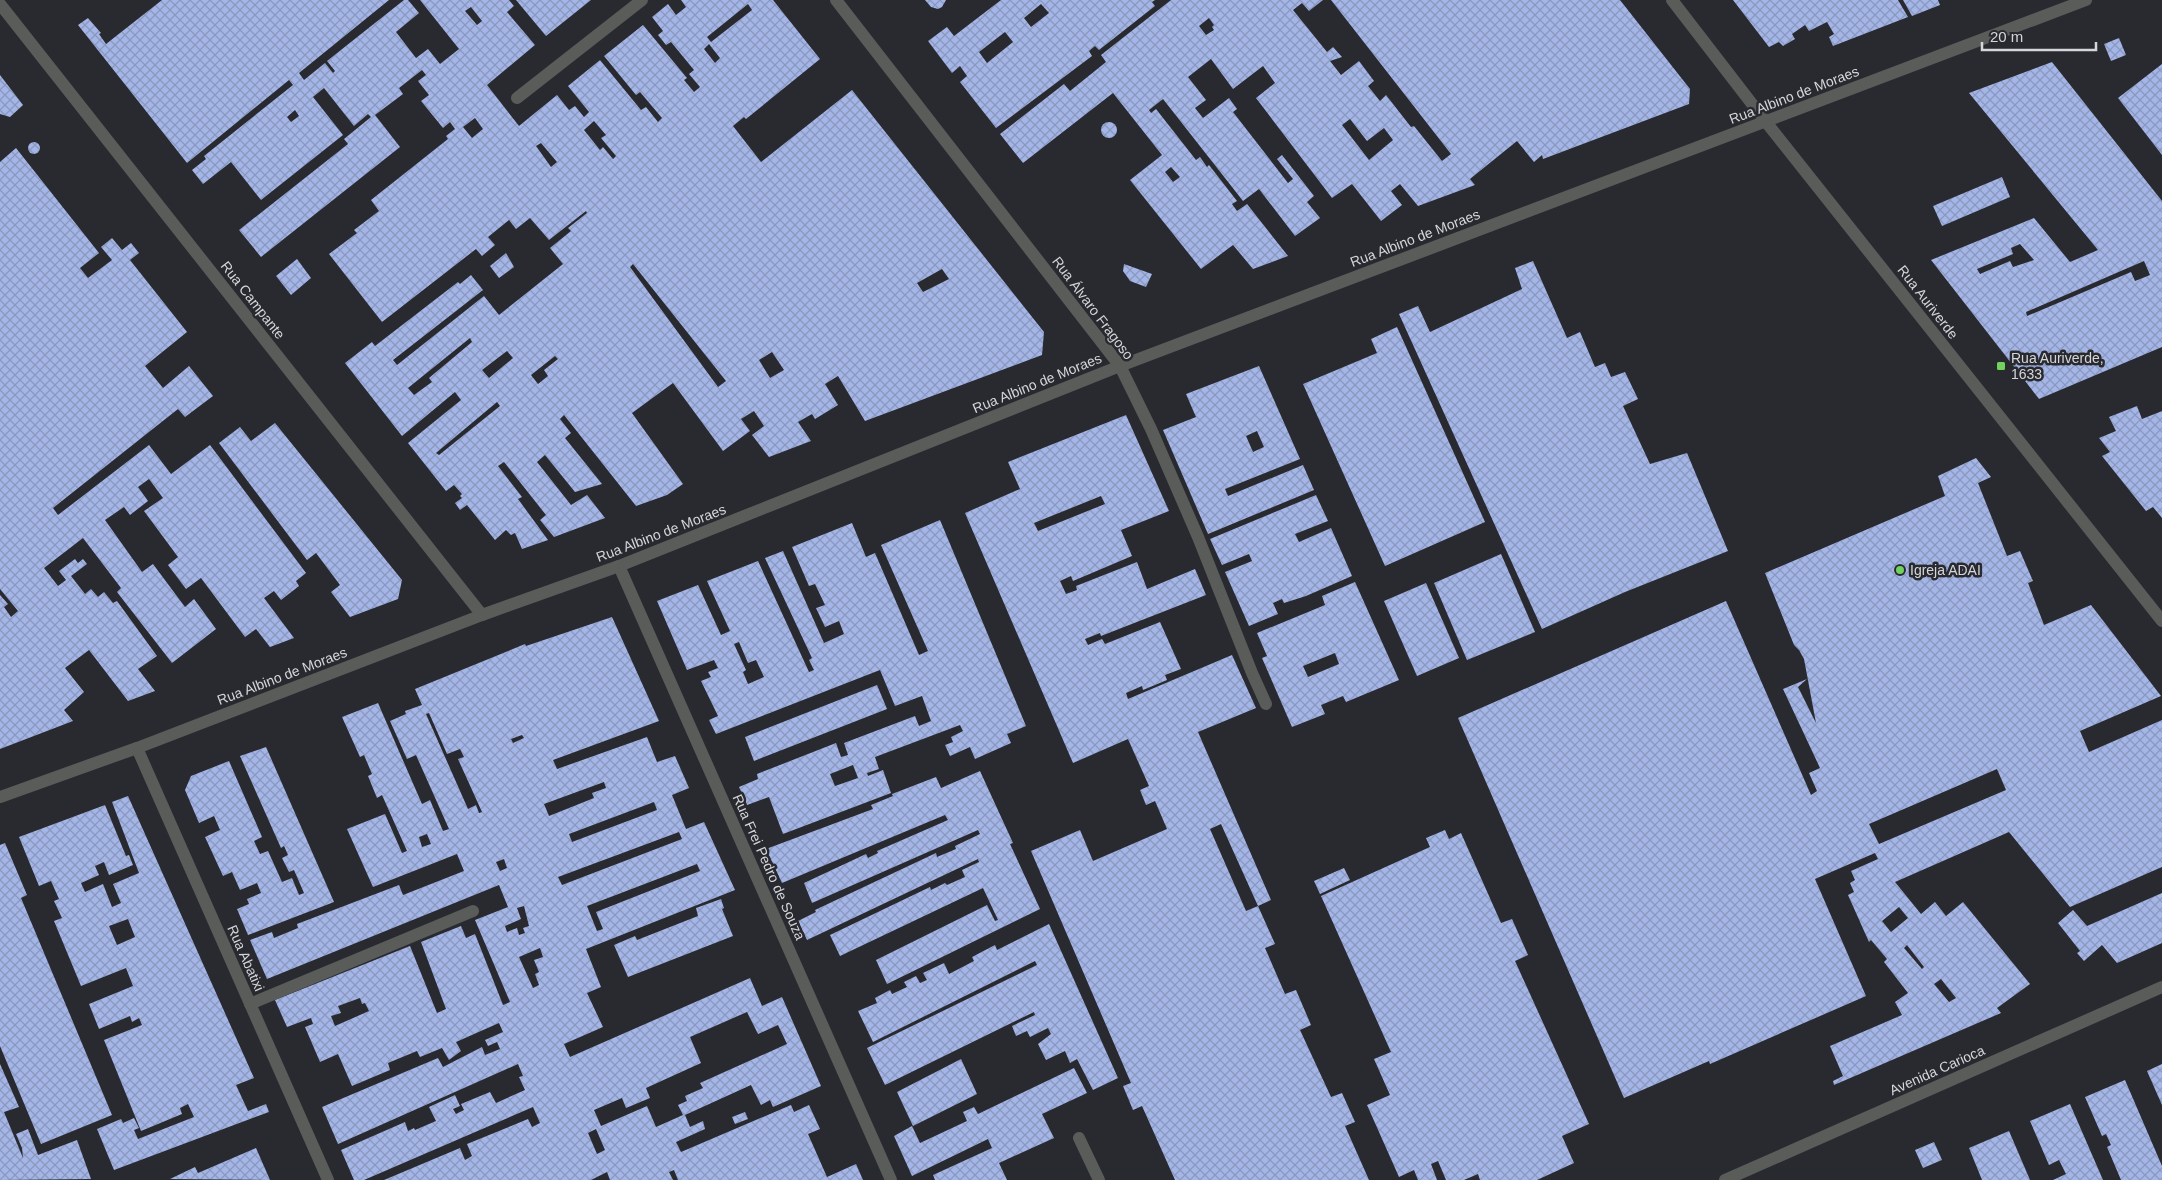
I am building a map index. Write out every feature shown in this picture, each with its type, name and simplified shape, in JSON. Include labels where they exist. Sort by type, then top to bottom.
[{"type":"street","points":[[517,98],[642,0]]},
{"type":"street","name":"Rua Álvaro Fragoso","points":[[836,0],[1120,366],[1151,429],[1198,537],[1248,665],[1266,704]]},
{"type":"street","name":"Rua Auriverde","points":[[1672,0],[1766,122],[2162,621]]},
{"type":"street","name":"Rua Albino de Moraes","points":[[0,797],[137,748],[482,615],[619,566],[1120,366],[2086,0]]},
{"type":"street","name":"Rua Campante","points":[[0,4],[482,615]]},
{"type":"street","name":"Rua Frei Pedro de Souza","points":[[619,566],[892,1180]]},
{"type":"street","name":"Rua Abatixi","points":[[137,748],[328,1180]]},
{"type":"street","points":[[250,1004],[473,910]]},
{"type":"street","name":"Avenida Carioca","points":[[1725,1180],[2162,987]]},
{"type":"street","points":[[1079,1138],[1099,1180]]},
{"type":"building","points":[[162,0],[389,0],[299,73],[304,80],[325,63],[333,73],[335,71],[327,61],[404,0],[408,0],[419,13],[396,32],[416,58],[428,49],[440,64],[459,49],[420,0],[509,0],[514,6],[507,12],[535,45],[487,85],[519,126],[557,95],[569,110],[575,106],[584,117],[589,112],[568,86],[600,60],[641,110],[646,107],[658,122],[662,118],[640,92],[636,95],[604,56],[643,25],[687,78],[684,80],[694,92],[700,87],[689,74],[694,70],[671,42],[666,45],[658,35],[663,31],[652,17],[668,4],[676,15],[686,7],[681,0],[773,0],[820,59],[746,119],[744,117],[733,126],[761,162],[852,90],[1044,332],[1042,355],[865,421],[838,376],[825,384],[838,405],[815,419],[812,414],[798,422],[811,441],[769,457],[752,435],[764,426],[754,411],[741,419],[750,431],[723,451],[673,383],[632,413],[683,484],[667,495],[636,506],[564,415],[560,419],[571,433],[565,438],[602,484],[575,492],[545,455],[537,462],[571,505],[587,495],[605,518],[554,537],[540,520],[546,515],[504,462],[498,466],[522,497],[518,499],[548,540],[522,549],[515,533],[511,535],[506,530],[495,540],[467,505],[460,510],[455,503],[462,498],[460,496],[462,494],[454,485],[446,491],[408,443],[461,400],[455,392],[402,436],[345,363],[372,342],[375,346],[458,282],[460,284],[471,275],[483,290],[393,360],[397,365],[484,296],[499,315],[563,264],[550,248],[571,231],[568,228],[587,213],[586,211],[549,240],[530,218],[516,229],[509,220],[488,237],[495,245],[482,256],[476,249],[382,322],[329,254],[357,233],[354,230],[379,211],[371,200],[448,139],[446,136],[455,129],[450,122],[443,128],[421,101],[429,95],[418,81],[426,75],[422,70],[399,88],[403,94],[375,115],[400,147],[261,257],[239,230],[348,144],[344,139],[371,117],[368,114],[354,126],[324,88],[313,97],[343,135],[261,200],[231,162],[203,184],[192,170],[206,159],[204,156],[293,85],[289,80],[187,163],[78,25],[88,18],[101,33],[99,34],[106,44]],"holes":[[[748,4],[752,10],[711,42],[707,37]],[[471,7],[482,21],[477,25],[465,11]],[[709,44],[720,58],[715,63],[704,49]],[[295,110],[299,116],[291,122],[287,117]],[[475,118],[483,129],[472,138],[463,127]],[[594,121],[606,135],[601,138],[616,156],[613,159],[603,147],[600,150],[584,130]],[[541,143],[557,162],[551,167],[536,146]],[[633,264],[726,381],[718,387],[630,267]],[[942,269],[949,279],[923,292],[917,283]],[[470,338],[472,342],[429,378],[432,382],[414,395],[408,388]],[[507,351],[513,358],[489,378],[482,370]],[[772,352],[784,370],[770,378],[759,360]],[[555,356],[558,359],[544,370],[548,376],[538,384],[531,375]],[[497,402],[500,406],[439,455],[436,453]]]},
{"type":"building","points":[[516,0],[591,0],[546,36]]},
{"type":"building","points":[[925,0],[946,0],[942,7],[938,9],[931,7]]},
{"type":"building","points":[[1001,0],[1155,0],[1152,2],[1155,6],[1099,50],[1095,46],[1089,51],[1092,56],[996,128],[960,82],[967,76],[960,66],[952,73],[928,41],[947,27],[954,36]],"holes":[[[1041,4],[1049,13],[1031,27],[1024,18]],[[1005,32],[1013,42],[987,63],[979,52]]]},
{"type":"building","points":[[1171,0],[1323,0],[1309,11],[1302,3],[1293,10],[1327,52],[1333,47],[1342,57],[1330,61],[1341,75],[1359,61],[1374,81],[1368,86],[1380,101],[1386,95],[1411,127],[1414,126],[1442,161],[1451,154],[1331,0],[1620,0],[1690,89],[1689,104],[1543,159],[1542,155],[1534,162],[1517,141],[1470,179],[1475,185],[1418,206],[1400,184],[1391,191],[1402,205],[1381,221],[1352,184],[1332,198],[1256,98],[1275,83],[1263,66],[1233,89],[1211,59],[1188,77],[1206,100],[1195,108],[1203,118],[1229,98],[1237,109],[1233,112],[1288,183],[1293,179],[1277,159],[1282,155],[1314,196],[1307,202],[1320,218],[1295,236],[1259,189],[1243,201],[1163,99],[1149,110],[1151,113],[1156,109],[1196,160],[1200,157],[1207,167],[1209,165],[1237,201],[1232,204],[1237,211],[1247,204],[1288,256],[1253,269],[1233,245],[1201,269],[1130,180],[1162,155],[1113,93],[1023,163],[1000,134],[1064,84],[1070,91],[1106,62],[1101,55]],"holes":[[[1209,18],[1214,25],[1212,27],[1214,30],[1206,35],[1199,26]],[[1350,119],[1367,141],[1384,128],[1393,140],[1369,160],[1342,125]],[[1171,167],[1180,177],[1173,182],[1165,172]]]},
{"type":"building","points":[[1733,0],[1898,0],[1908,17],[1833,46],[1829,37],[1834,34],[1827,22],[1809,31],[1805,25],[1792,34],[1795,39],[1783,46],[1779,42],[1769,47]]},
{"type":"building","points":[[1903,0],[1938,0],[1940,5],[1912,16]]},
{"type":"building","points":[[2119,38],[2126,55],[2111,61],[2104,44]]},
{"type":"building","points":[[2052,62],[2162,201],[2162,347],[2039,399],[1931,260],[2034,218],[2070,262],[2098,250],[1969,93]],"holes":[[[2020,244],[2034,260],[2013,267],[2010,261],[1980,274],[1977,269],[2013,254],[2011,248]],[[2144,261],[2150,275],[2135,281],[2131,272],[2027,316],[2026,312]]]},
{"type":"building","points":[[2162,64],[2162,155],[2118,98]]},
{"type":"building","points":[[0,75],[23,105],[10,117],[0,114]]},
{"type":"building","points":[[1109,122],[1115,124],[1117,130],[1115,136],[1109,138],[1103,136],[1101,130],[1103,124]]},
{"type":"building","points":[[34,142],[40,148],[34,154],[28,148]]},
{"type":"building","points":[[16,148],[99,253],[80,268],[88,278],[112,260],[101,247],[112,238],[122,250],[131,243],[139,253],[130,260],[187,332],[145,366],[163,388],[189,366],[213,396],[185,417],[178,409],[53,508],[58,515],[149,445],[171,474],[210,445],[306,573],[296,581],[299,586],[281,600],[274,591],[264,598],[294,638],[270,647],[256,629],[245,637],[201,578],[186,589],[168,565],[178,557],[144,511],[163,498],[149,479],[138,487],[148,501],[130,515],[124,507],[105,520],[142,572],[153,564],[185,607],[194,599],[216,629],[172,663],[117,592],[121,588],[83,538],[44,568],[58,586],[66,580],[59,571],[75,559],[78,563],[83,559],[87,564],[71,576],[85,594],[91,589],[98,597],[104,592],[113,603],[117,601],[157,656],[138,669],[155,691],[128,701],[89,650],[65,668],[84,692],[64,710],[73,721],[0,749],[0,595],[8,604],[4,607],[11,617],[18,611],[0,589],[0,162]]},
{"type":"building","points":[[2002,177],[2010,197],[1942,226],[1933,206]]},
{"type":"building","points":[[506,253],[514,267],[499,278],[490,266]]},
{"type":"building","points":[[297,259],[311,278],[291,295],[276,276]]},
{"type":"building","points":[[1533,261],[1567,338],[1580,332],[1595,367],[1605,363],[1611,377],[1625,372],[1638,399],[1623,406],[1650,464],[1687,453],[1728,551],[1625,592],[1542,629],[1399,314],[1418,306],[1430,332],[1522,289],[1515,268]]},
{"type":"building","points":[[1124,264],[1152,274],[1146,287],[1130,281],[1123,271]]},
{"type":"building","points":[[1397,327],[1485,522],[1385,566],[1303,384],[1377,353],[1371,339]]},
{"type":"building","points":[[1259,366],[1300,459],[1225,489],[1228,496],[1303,465],[1314,490],[1208,534],[1163,430],[1196,417],[1186,394]],"holes":[[[1257,431],[1264,447],[1253,452],[1246,436]]]},
{"type":"building","points":[[2137,406],[2142,419],[2162,411],[2162,518],[2153,507],[2146,511],[2102,456],[2110,452],[2099,438],[2116,431],[2109,417]]},
{"type":"building","points":[[1126,415],[1169,511],[1121,530],[1132,556],[1073,581],[1071,576],[1060,581],[1066,594],[1077,590],[1076,586],[1137,562],[1147,589],[1195,569],[1206,595],[1101,636],[1100,633],[1085,639],[1088,645],[1102,639],[1105,644],[1160,622],[1181,669],[1165,675],[1167,680],[1143,690],[1142,686],[1126,693],[1128,699],[1232,655],[1256,708],[1198,732],[1271,900],[1258,906],[1275,944],[1265,948],[1285,994],[1296,990],[1311,1025],[1300,1030],[1331,1097],[1342,1093],[1355,1122],[1345,1126],[1369,1180],[1175,1180],[1142,1106],[1133,1110],[1123,1086],[1131,1083],[1031,851],[1080,830],[1093,861],[1167,829],[1155,801],[1146,805],[1140,790],[1149,786],[1128,739],[1073,763],[965,513],[1020,489],[1008,462]],"holes":[[[1101,496],[1105,504],[1038,531],[1034,523]],[[1221,824],[1258,906],[1246,911],[1210,829]]]},
{"type":"building","points":[[275,423],[402,580],[398,599],[350,617],[331,592],[340,585],[316,553],[307,560],[219,443],[240,427],[251,441]]},
{"type":"building","points":[[1976,458],[1991,477],[1978,483],[2007,556],[2020,551],[2033,581],[2028,583],[2044,625],[2091,605],[2161,696],[2080,731],[2089,752],[2162,720],[2162,867],[2070,907],[2009,832],[1895,882],[1921,914],[1935,902],[1946,916],[1963,902],[2030,984],[1997,1008],[2001,1013],[1834,1085],[1833,1081],[1843,1076],[1830,1046],[1902,1015],[1895,1002],[1908,993],[1884,962],[1887,959],[1871,940],[1869,942],[1848,895],[1854,892],[1850,883],[1855,880],[1851,871],[1878,859],[1875,853],[1815,879],[1866,996],[1710,1064],[1709,1061],[1624,1098],[1458,718],[1726,601],[1811,795],[1817,791],[1809,773],[1820,768],[1783,689],[1807,679],[1798,687],[1816,723],[1804,659],[1794,645],[1765,573],[1945,496],[1938,476]],"holes":[[[1997,769],[2006,790],[1879,844],[1869,824]],[[1899,907],[1908,918],[1891,932],[1882,921]],[[1907,945],[1924,967],[1922,969],[1904,948]],[[1941,979],[1956,998],[1949,1002],[1934,984]]]},
{"type":"building","points":[[1316,495],[1328,521],[1295,534],[1299,542],[1331,528],[1352,576],[1306,596],[1284,603],[1282,599],[1273,603],[1278,614],[1249,626],[1225,572],[1252,561],[1249,554],[1222,565],[1210,539]]},
{"type":"building","points":[[940,520],[1026,726],[1007,734],[1011,743],[975,759],[970,747],[950,756],[945,745],[953,742],[951,737],[963,731],[960,725],[875,757],[879,769],[867,773],[868,776],[883,770],[891,793],[783,834],[769,797],[747,805],[739,787],[758,779],[757,774],[836,743],[841,757],[848,755],[844,743],[915,716],[919,726],[931,721],[922,696],[895,706],[880,670],[716,734],[709,720],[718,716],[701,681],[711,677],[708,672],[718,668],[714,660],[687,670],[657,601],[698,585],[721,635],[730,631],[707,581],[758,561],[809,672],[814,670],[809,660],[812,658],[765,558],[783,551],[824,643],[844,634],[839,621],[825,627],[816,608],[825,605],[815,584],[809,586],[792,547],[852,523],[866,557],[875,553],[919,655],[928,651],[881,545]],"holes":[[[739,642],[748,663],[756,660],[764,677],[748,684],[743,672],[746,670],[734,644]],[[853,765],[858,778],[835,786],[830,774]]]},
{"type":"building","points":[[1501,554],[1535,632],[1467,660],[1434,583]]},
{"type":"building","points":[[1355,582],[1399,680],[1346,702],[1343,696],[1321,705],[1325,714],[1292,727],[1262,658],[1267,656],[1257,633],[1325,605],[1322,596]],"holes":[[[1335,653],[1339,664],[1308,677],[1303,666]]]},
{"type":"building","points":[[1426,583],[1459,658],[1417,676],[1384,601]]},
{"type":"building","points":[[612,617],[659,721],[553,760],[557,769],[647,737],[657,762],[675,756],[689,788],[672,795],[686,829],[704,822],[735,890],[586,949],[601,987],[587,993],[603,1027],[564,1044],[570,1057],[750,978],[762,1006],[782,997],[821,1086],[773,1107],[770,1100],[761,1105],[751,1085],[685,1115],[690,1127],[703,1121],[705,1129],[676,1142],[681,1152],[791,1105],[794,1112],[809,1105],[820,1129],[808,1134],[827,1177],[856,1164],[863,1180],[678,1180],[674,1170],[669,1172],[673,1180],[610,1180],[607,1172],[591,1180],[384,1180],[460,1148],[465,1160],[472,1156],[467,1144],[528,1119],[532,1127],[540,1123],[533,1107],[364,1180],[354,1180],[341,1150],[405,1122],[408,1131],[436,1121],[429,1107],[455,1095],[460,1106],[453,1109],[456,1114],[464,1110],[461,1104],[490,1092],[496,1103],[525,1090],[519,1077],[523,1076],[518,1064],[338,1144],[322,1107],[438,1058],[443,1067],[482,1047],[485,1055],[500,1049],[497,1042],[488,1046],[485,1040],[503,1032],[499,1023],[456,1042],[461,1051],[449,1060],[442,1048],[420,1057],[417,1051],[388,1063],[390,1070],[352,1086],[338,1054],[320,1062],[305,1027],[313,1024],[311,1018],[287,1027],[275,1000],[410,946],[437,1013],[446,1009],[421,942],[461,926],[466,938],[475,934],[503,1005],[510,1002],[475,920],[508,907],[499,885],[267,979],[250,940],[272,932],[274,938],[298,928],[297,924],[399,885],[403,895],[464,871],[457,854],[373,887],[347,829],[385,814],[402,853],[407,851],[382,795],[377,798],[368,776],[372,774],[364,755],[360,757],[342,717],[378,703],[422,804],[430,800],[443,831],[449,829],[416,755],[407,759],[390,721],[406,714],[405,711],[422,705],[415,689],[525,644],[526,646]],"holes":[[[429,713],[447,754],[460,749],[464,757],[458,759],[482,812],[479,813],[476,805],[468,809],[426,714]],[[522,735],[524,738],[513,743],[511,739]],[[604,782],[606,788],[592,793],[594,798],[549,816],[544,804]],[[654,802],[657,810],[572,842],[569,834]],[[679,832],[682,839],[562,885],[558,877]],[[427,834],[431,844],[422,847],[419,837]],[[504,859],[507,868],[500,871],[496,862]],[[697,864],[700,871],[596,912],[603,929],[597,931],[587,906]],[[524,906],[529,926],[523,928],[525,933],[519,935],[517,928],[507,932],[505,926],[521,919],[517,908]],[[540,948],[543,957],[534,960],[539,972],[535,974],[539,985],[533,988],[519,957]],[[360,998],[362,1004],[365,1003],[369,1011],[335,1026],[331,1016],[341,1013],[338,1006]],[[747,1012],[758,1034],[778,1025],[787,1044],[700,1083],[703,1088],[685,1096],[687,1101],[678,1105],[683,1115],[656,1127],[647,1106],[601,1126],[594,1110],[622,1098],[626,1108],[650,1098],[646,1088],[701,1063],[690,1037]],[[596,1129],[605,1150],[597,1154],[588,1133]]]},
{"type":"building","points":[[877,685],[887,709],[754,761],[745,737]]},
{"type":"building","points":[[266,747],[334,902],[248,935],[237,909],[249,904],[247,899],[261,893],[257,883],[240,890],[232,872],[223,876],[205,837],[220,830],[214,816],[199,823],[185,790],[191,776],[229,761],[262,837],[254,841],[260,854],[268,851],[282,882],[292,878],[299,895],[304,893],[294,870],[289,872],[282,858],[288,855],[284,846],[281,848],[240,756]]},
{"type":"building","points":[[980,771],[1013,843],[1010,844],[1040,909],[887,984],[876,960],[987,905],[995,921],[998,920],[983,888],[840,956],[830,935],[930,887],[931,890],[945,883],[947,885],[965,877],[962,870],[979,862],[978,859],[807,940],[798,921],[816,912],[815,910],[936,853],[937,857],[956,849],[955,846],[980,834],[978,830],[812,903],[804,883],[866,854],[868,858],[878,853],[877,851],[948,820],[945,815],[782,883],[766,849],[873,809],[871,805],[893,796],[892,794],[936,777],[941,788]]},
{"type":"building","points":[[128,796],[254,1078],[236,1085],[248,1111],[266,1104],[269,1112],[114,1170],[97,1129],[121,1119],[123,1123],[134,1118],[139,1128],[134,1130],[138,1139],[194,1117],[188,1104],[180,1108],[182,1114],[141,1131],[104,1040],[142,1025],[139,1018],[132,1022],[130,1016],[99,1029],[89,1004],[133,986],[126,968],[81,986],[54,921],[62,918],[54,901],[59,899],[51,881],[39,886],[19,837],[105,805],[126,856],[129,855],[133,865],[109,875],[104,862],[95,866],[99,875],[81,883],[85,892],[103,884],[112,907],[121,903],[113,884],[139,873],[112,802]],"holes":[[[128,919],[135,937],[117,945],[109,926]]]},
{"type":"building","points":[[1445,830],[1449,839],[1461,833],[1501,923],[1512,919],[1528,955],[1515,961],[1589,1124],[1562,1136],[1574,1163],[1537,1180],[1480,1180],[1478,1174],[1464,1180],[1446,1180],[1438,1161],[1431,1164],[1437,1180],[1418,1180],[1414,1170],[1399,1177],[1367,1105],[1390,1095],[1374,1059],[1391,1052],[1321,896],[1430,847],[1426,838]]},
{"type":"building","points":[[5,843],[27,895],[21,898],[112,1115],[41,1144],[0,1046],[0,845]]},
{"type":"building","points":[[1344,868],[1350,880],[1320,894],[1314,881]]},
{"type":"building","points":[[2162,893],[2162,943],[2117,963],[2102,945],[2084,961],[2077,953],[2080,951],[2058,923],[2073,910],[2087,926]]},
{"type":"building","points":[[721,899],[724,908],[722,909],[733,936],[628,977],[614,945],[635,936],[637,940],[698,916],[696,908]]},
{"type":"building","points":[[1049,924],[1118,1078],[1093,1090],[1077,1059],[1070,1063],[1065,1051],[1046,1060],[1038,1044],[1051,1034],[1048,1028],[1030,1037],[1027,1031],[1016,1036],[1012,1026],[1035,1015],[1034,1012],[885,1085],[867,1048],[1037,965],[1035,961],[873,1042],[858,1011],[877,1003],[875,998],[890,990],[892,994],[907,987],[904,982],[916,976],[920,983],[927,980],[923,973],[944,963],[949,974],[974,961],[972,957],[995,945],[997,950]]},
{"type":"building","points":[[961,1059],[977,1094],[913,1126],[897,1092]]},
{"type":"building","points":[[0,1064],[19,1107],[4,1112],[23,1158],[22,1148],[16,1134],[28,1129],[38,1155],[77,1140],[91,1179],[0,1180]]},
{"type":"building","points":[[2162,1064],[2162,1105],[2147,1071]]},
{"type":"building","points":[[1074,1068],[1087,1093],[1042,1114],[1054,1138],[999,1163],[1007,1180],[935,1180],[933,1175],[992,1148],[988,1139],[912,1176],[894,1136],[912,1126],[920,1143],[967,1121],[963,1112],[974,1107],[978,1114]]},
{"type":"building","points":[[2125,1080],[2162,1166],[2162,1180],[2121,1180],[2107,1147],[2111,1145],[2106,1134],[2102,1136],[2085,1097]]},
{"type":"building","points":[[2070,1104],[2103,1180],[2053,1180],[2066,1174],[2059,1160],[2049,1165],[2030,1121]]},
{"type":"building","points":[[745,1112],[748,1119],[735,1124],[732,1117]]},
{"type":"building","points":[[2009,1131],[2030,1180],[1982,1180],[1969,1148]]},
{"type":"building","points":[[1934,1142],[1942,1160],[1923,1168],[1915,1150]]},
{"type":"building","points":[[256,1148],[270,1180],[170,1179],[195,1167],[198,1173]]},
{"type":"place","name":"Rua Auriverde, 1633","points":[[2001,366]]},
{"type":"place","name":"Igreja ADAI","points":[[1900,570]]}]
